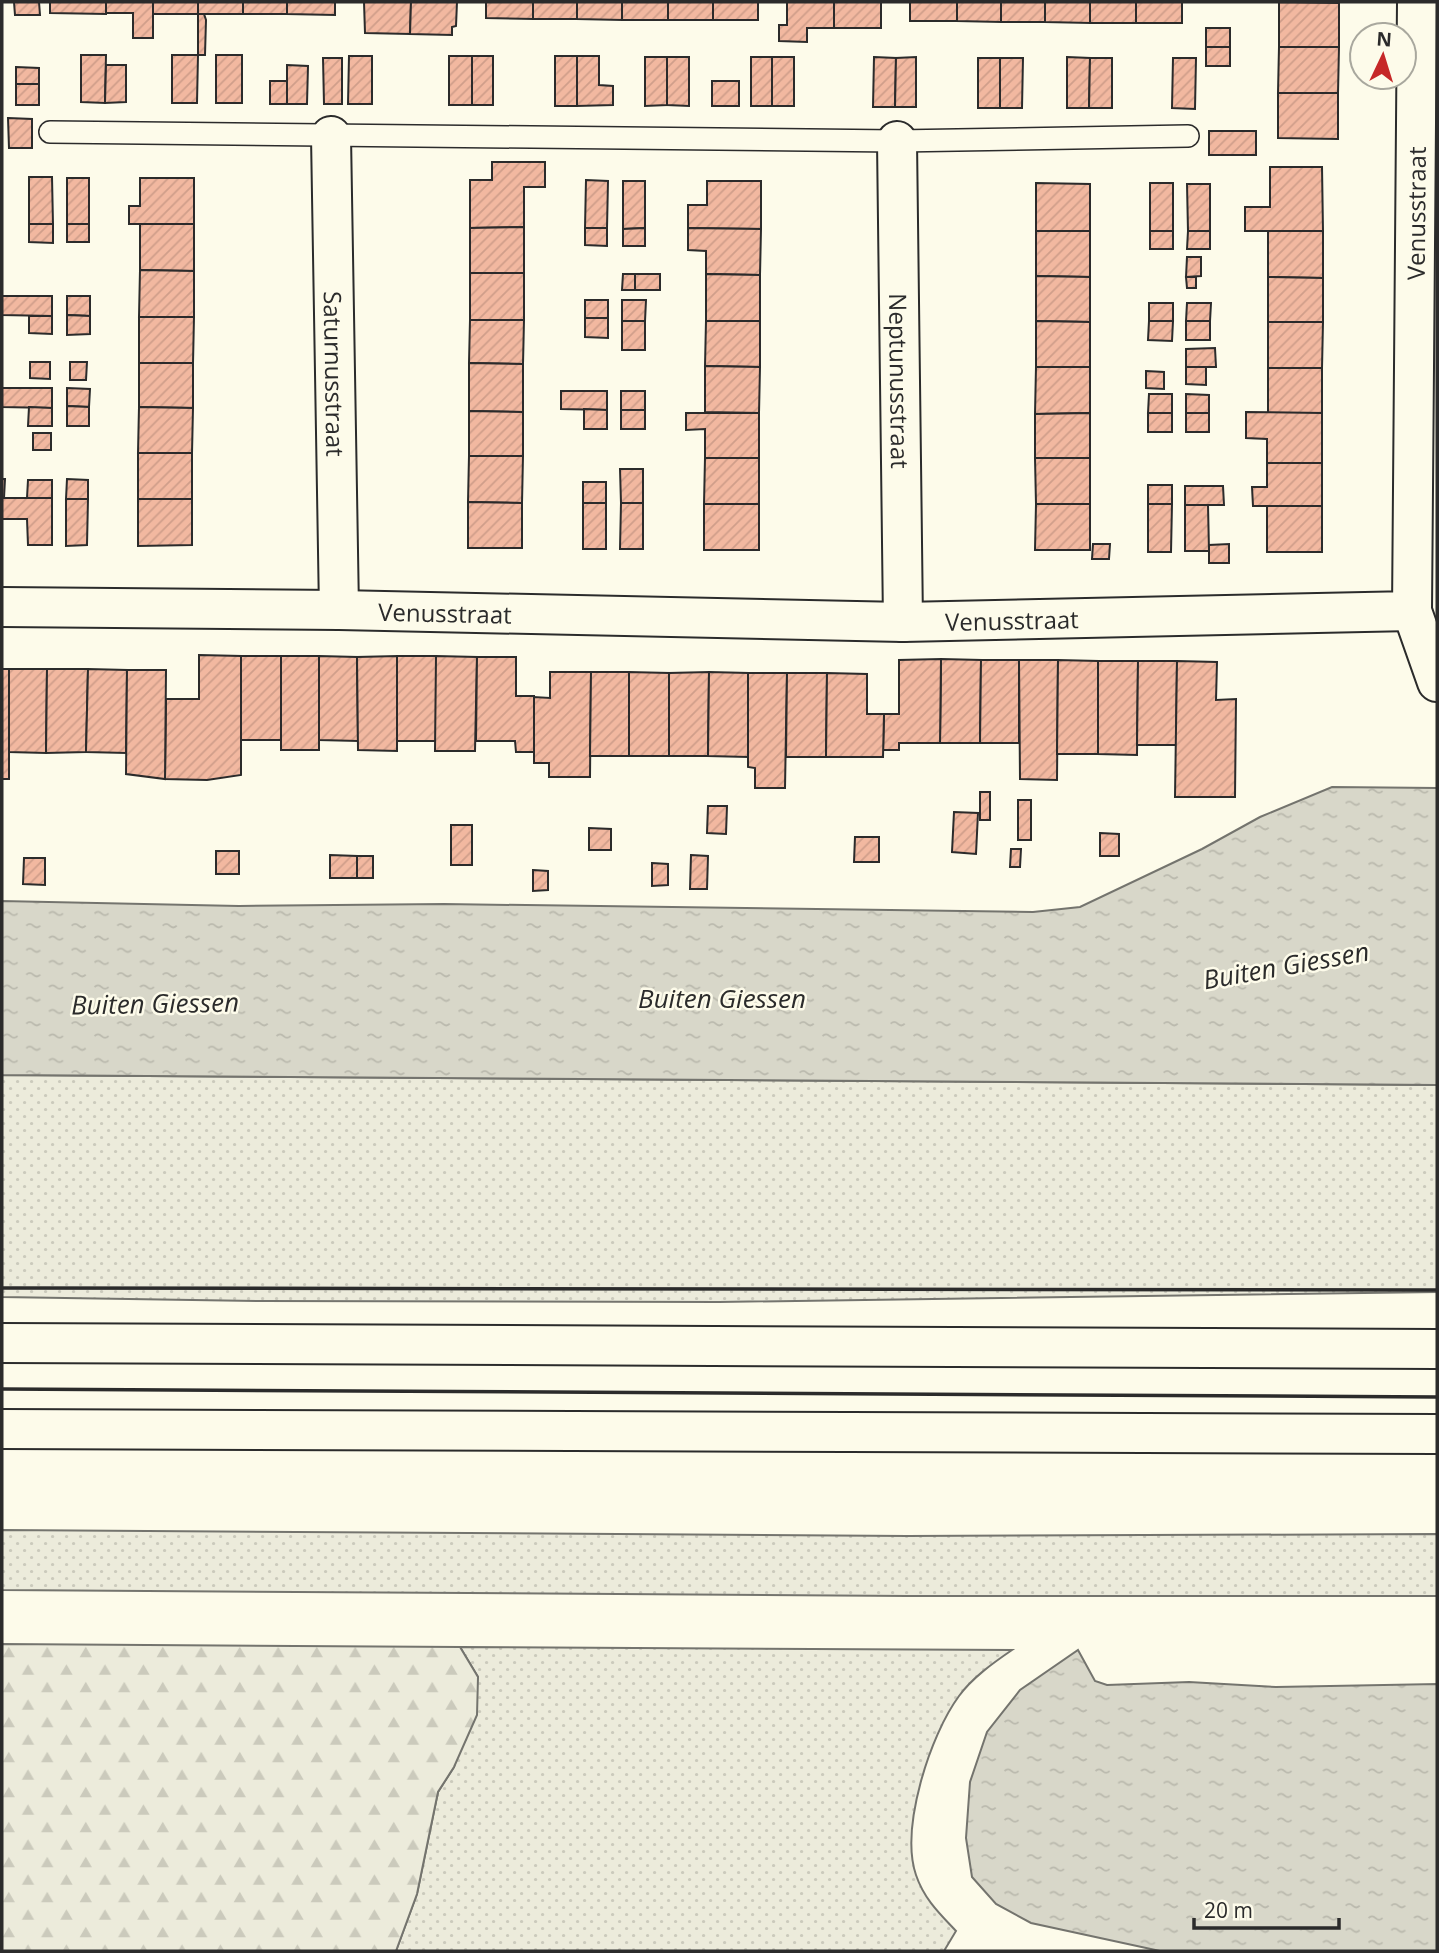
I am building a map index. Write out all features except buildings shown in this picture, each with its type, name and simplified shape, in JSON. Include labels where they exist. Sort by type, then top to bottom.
[{"type":"main road","name":"Venusstraat","points":[[2,607],[340,610],[903,622],[1412,611],[1417,2]]},
{"type":"main road","name":"Saturnusstraat","points":[[331,136],[340,610]]},
{"type":"main road","name":"Neptunusstraat","points":[[897,141],[903,622]]},
{"type":"main road","points":[[1412,611],[1437,682]]},
{"type":"main road","points":[[2,1343],[1437,1349]]},
{"type":"main road","points":[[2,1429],[1437,1434]]},
{"type":"lane","points":[[50,132],[897,141],[1188,136]]},
{"type":"green space","points":[[2,1075],[1437,1085],[1437,1292],[719,1302],[261,1301],[2,1297]]},
{"type":"green space","points":[[2,1530],[907,1536],[1437,1534],[1437,1596],[907,1596],[2,1590]]},
{"type":"green space","points":[[2,1644],[460,1647],[478,1677],[477,1715],[454,1767],[438,1792],[417,1894],[396,1951],[2,1951]]},
{"type":"green space","points":[[460,1647],[1012,1650],[976,1677],[964,1689],[948,1713],[928,1757],[915,1808],[912,1855],[916,1875],[933,1906],[956,1931],[944,1951],[396,1951],[417,1894],[438,1792],[454,1767],[478,1677]]},
{"type":"water","name":"Buiten Giessen","points":[[1332,787],[1437,788],[1437,1085],[2,1075],[2,901],[239,906],[444,904],[1033,912],[1080,907],[1202,849],[1260,817]]},
{"type":"water","points":[[1078,1650],[1095,1681],[1107,1685],[1189,1682],[1276,1687],[1437,1684],[1437,1951],[1160,1951],[1031,1923],[996,1904],[972,1877],[966,1838],[970,1782],[987,1732],[1020,1690]]},
{"type":"wall","points":[[2,1288],[1437,1290]]},
{"type":"wall","points":[[2,1389],[1437,1397]]}]
